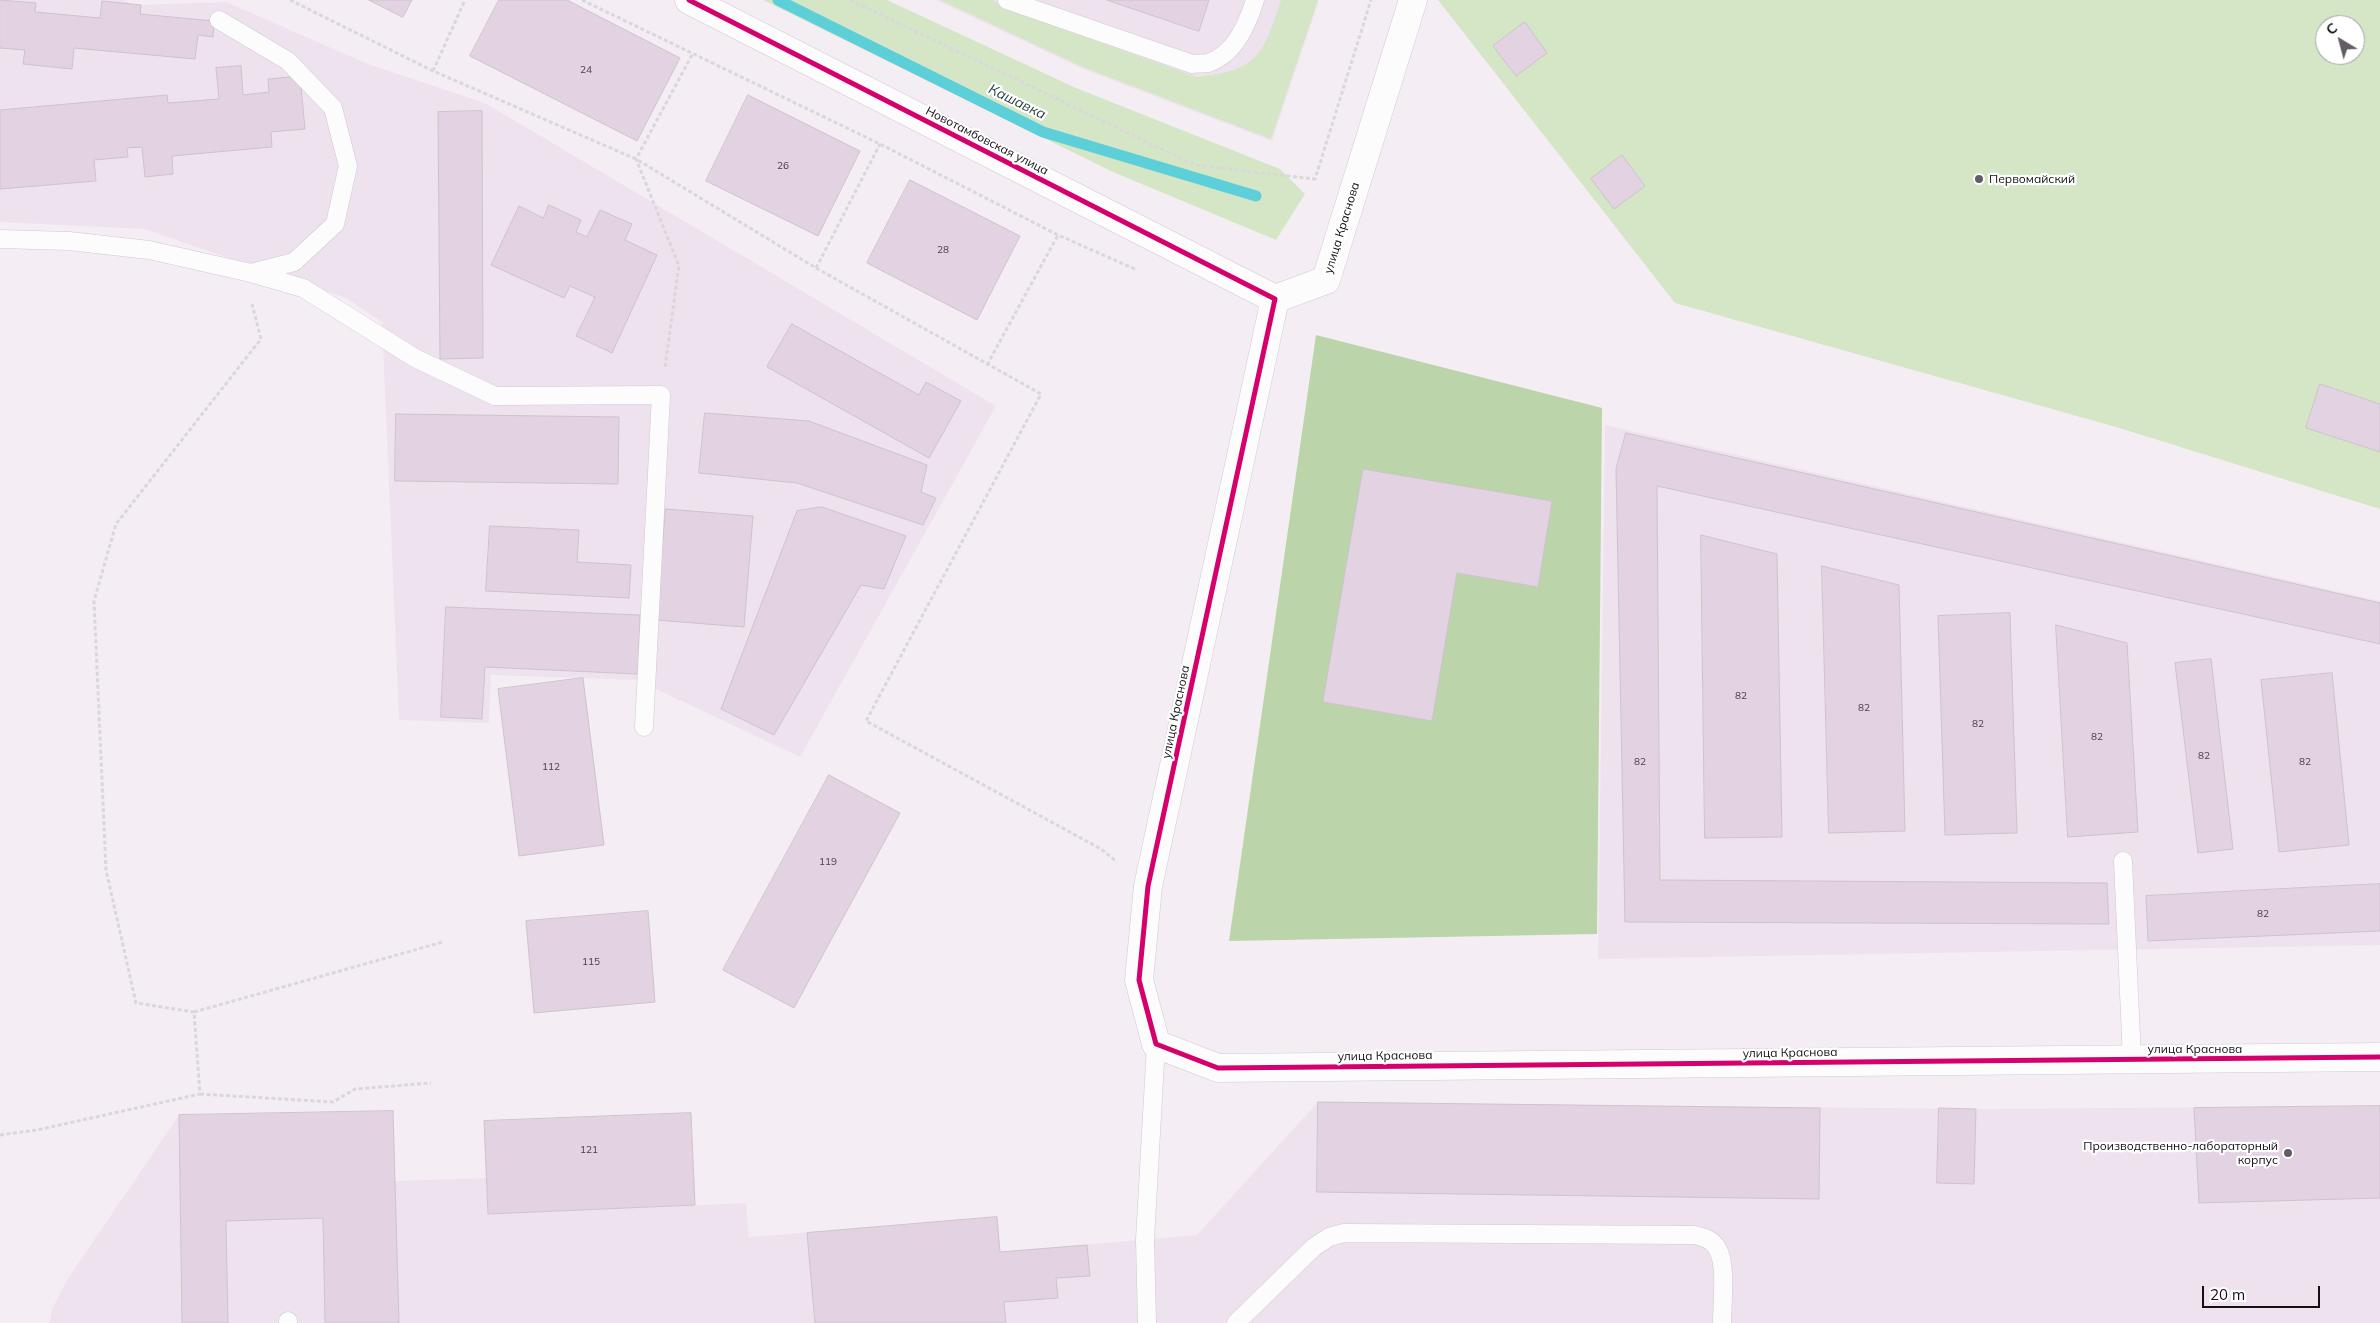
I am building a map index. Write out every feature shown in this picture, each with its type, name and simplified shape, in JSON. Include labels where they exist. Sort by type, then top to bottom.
[{"type":"street","name":"Новотамбовская улица","points":[[689,0],[1275,299]]},
{"type":"street","name":"улица Краснова","points":[[1413,0],[1326,280],[1275,299],[1148,886],[1139,980],[1156,1044],[1218,1068],[2380,1057]]},
{"type":"lane","points":[[1007,0],[1192,64],[1209,63],[1224,53],[1247,25],[1255,0]]},
{"type":"lane","points":[[220,20],[288,61],[333,108],[348,166],[335,224],[294,262],[251,273]]},
{"type":"lane","points":[[0,239],[69,241],[148,250],[251,273],[303,288],[415,358],[496,396],[661,395],[644,727]]},
{"type":"lane","points":[[2123,861],[2132,1060]]},
{"type":"lane","points":[[1147,1323],[1145,1240],[1156,1044]]},
{"type":"lane","points":[[1236,1323],[1314,1247],[1329,1237],[1344,1233],[1694,1234],[1708,1238],[1717,1247],[1722,1261],[1722,1323]]},
{"type":"path","points":[[290,0],[433,71],[636,159],[816,268],[1041,394],[866,721],[1101,850],[1148,886]]},
{"type":"path","points":[[433,71],[465,0]]},
{"type":"path","points":[[582,0],[880,144],[1058,235],[1138,270]]},
{"type":"path","points":[[850,0],[1195,165],[1315,178],[1371,0]]},
{"type":"path","points":[[636,159],[693,53]]},
{"type":"path","points":[[816,268],[880,144]]},
{"type":"path","points":[[636,159],[679,266],[661,395]]},
{"type":"path","points":[[987,365],[1058,235]]},
{"type":"path","points":[[251,273],[251,299],[261,340],[116,524],[94,601],[106,870],[136,1003],[194,1012],[443,942]]},
{"type":"path","points":[[194,1012],[200,1094]]},
{"type":"path","points":[[0,1135],[37,1130],[200,1094],[333,1102],[355,1089],[431,1083]]},
{"type":"shaded area","points":[[0,0],[124,0],[134,5],[226,2],[368,64],[485,103],[996,406],[800,757],[637,680],[491,675],[489,723],[399,720],[382,322],[346,298],[144,229],[0,222]]},
{"type":"shaded area","points":[[936,0],[1319,0],[1272,141],[1083,69]]},
{"type":"shaded area","points":[[1605,425],[2380,601],[2380,945],[1598,959]]},
{"type":"shaded area","points":[[1318,1102],[1976,1109],[2380,1106],[2380,1323],[50,1323],[52,1309],[67,1280],[179,1115],[393,1111],[395,1181],[486,1178],[488,1214],[746,1203],[749,1237],[997,1217],[1000,1252],[1197,1235]]},
{"type":"green space","points":[[763,0],[887,0],[1076,88],[1280,169],[1305,194],[1276,240],[1113,172]]},
{"type":"green space","points":[[940,0],[993,0],[1006,9],[1197,77],[1234,70],[1256,56],[1269,34],[1281,0],[1318,0],[1271,139],[1083,67]]},
{"type":"green space","name":"Первомайский","points":[[1438,0],[2380,0],[2380,509],[2116,427],[1675,303]]},
{"type":"green space","points":[[1316,335],[1602,408],[1597,934],[1229,941]]},
{"type":"building","points":[[0,0],[36,3],[35,12],[100,18],[102,1],[141,5],[140,14],[214,21],[213,37],[198,35],[195,59],[74,48],[72,69],[23,64],[25,50],[0,48]]},
{"type":"building","points":[[369,0],[412,0],[403,17]]},
{"type":"building","points":[[499,0],[567,0],[680,58],[637,141],[470,56]]},
{"type":"building","points":[[1107,0],[1209,0],[1199,31]]},
{"type":"building","points":[[1525,22],[1547,53],[1516,76],[1493,46]]},
{"type":"building","points":[[241,66],[243,95],[269,92],[268,79],[300,76],[305,129],[271,132],[272,147],[172,156],[173,174],[145,177],[142,147],[127,148],[128,157],[94,160],[96,181],[0,189],[0,110],[167,95],[168,103],[219,99],[216,68]]},
{"type":"building","points":[[748,95],[860,151],[818,236],[706,181]]},
{"type":"building","points":[[482,111],[483,358],[440,359],[438,112]]},
{"type":"building","points":[[1622,155],[1645,186],[1614,209],[1591,179]]},
{"type":"building","points":[[910,180],[1020,236],[977,320],[867,263]]},
{"type":"building","points":[[549,205],[581,220],[576,232],[587,237],[600,210],[632,224],[625,240],[657,255],[612,353],[576,336],[595,297],[570,286],[564,298],[491,265],[519,206],[543,218]]},
{"type":"building","points":[[792,324],[919,395],[926,382],[961,401],[929,458],[767,367]]},
{"type":"building","points":[[2320,384],[2380,404],[2380,452],[2306,428]]},
{"type":"building","points":[[705,413],[809,421],[927,465],[921,492],[936,498],[923,525],[797,483],[699,473]]},
{"type":"building","points":[[396,414],[619,417],[618,484],[395,481]]},
{"type":"building","points":[[1626,433],[2380,603],[2380,644],[1657,486],[1660,880],[2107,883],[2109,924],[1625,922],[1616,469]]},
{"type":"building","points":[[1363,469],[1552,501],[1538,587],[1457,573],[1432,721],[1323,702]]},
{"type":"building","points":[[822,507],[906,536],[884,589],[861,585],[774,735],[721,709],[797,511]]},
{"type":"building","points":[[666,509],[753,516],[744,627],[656,620]]},
{"type":"building","points":[[490,526],[579,530],[577,562],[631,565],[629,598],[486,591]]},
{"type":"building","points":[[1701,535],[1777,554],[1782,837],[1705,838]]},
{"type":"building","points":[[1822,566],[1899,585],[1905,831],[1829,833]]},
{"type":"building","points":[[446,607],[640,615],[638,674],[485,667],[482,719],[441,717]]},
{"type":"building","points":[[2010,613],[2017,833],[1945,835],[1938,616]]},
{"type":"building","points":[[2056,625],[2127,643],[2138,832],[2068,837]]},
{"type":"building","points":[[2211,659],[2233,849],[2198,853],[2175,663]]},
{"type":"building","points":[[2332,673],[2349,845],[2279,852],[2261,680]]},
{"type":"building","points":[[583,678],[604,845],[519,856],[498,689]]},
{"type":"building","points":[[829,775],[900,813],[794,1008],[723,970]]},
{"type":"building","points":[[2380,884],[2380,931],[2148,941],[2146,896]]},
{"type":"building","points":[[648,911],[655,1002],[534,1013],[526,921]]},
{"type":"building","points":[[1318,1102],[1820,1108],[1819,1199],[1317,1192]]},
{"type":"building","name":"Производственно-лабораторный корпус","points":[[2380,1106],[2380,1198],[2199,1203],[2194,1108]]},
{"type":"building","points":[[1939,1108],[1976,1109],[1974,1184],[1937,1183]]},
{"type":"building","points":[[393,1111],[399,1323],[325,1323],[323,1218],[226,1221],[228,1323],[182,1323],[179,1115]]},
{"type":"building","points":[[691,1113],[695,1205],[488,1214],[484,1121]]},
{"type":"building","points":[[997,1217],[1000,1252],[1087,1245],[1090,1276],[1056,1278],[1058,1298],[1004,1302],[1006,1323],[815,1323],[807,1233]]},
{"type":"waterway","name":"Кашавка","points":[[778,0],[1043,132],[1256,196]]},
{"type":"cycle path","points":[[689,0],[1275,299],[1148,886],[1139,980],[1156,1044],[1218,1068],[2380,1057]]},
{"type":"place","name":"Первомайский","points":[[1979,179]]},
{"type":"place","name":"Производственно-лабораторный корпус","points":[[2288,1153]]}]
